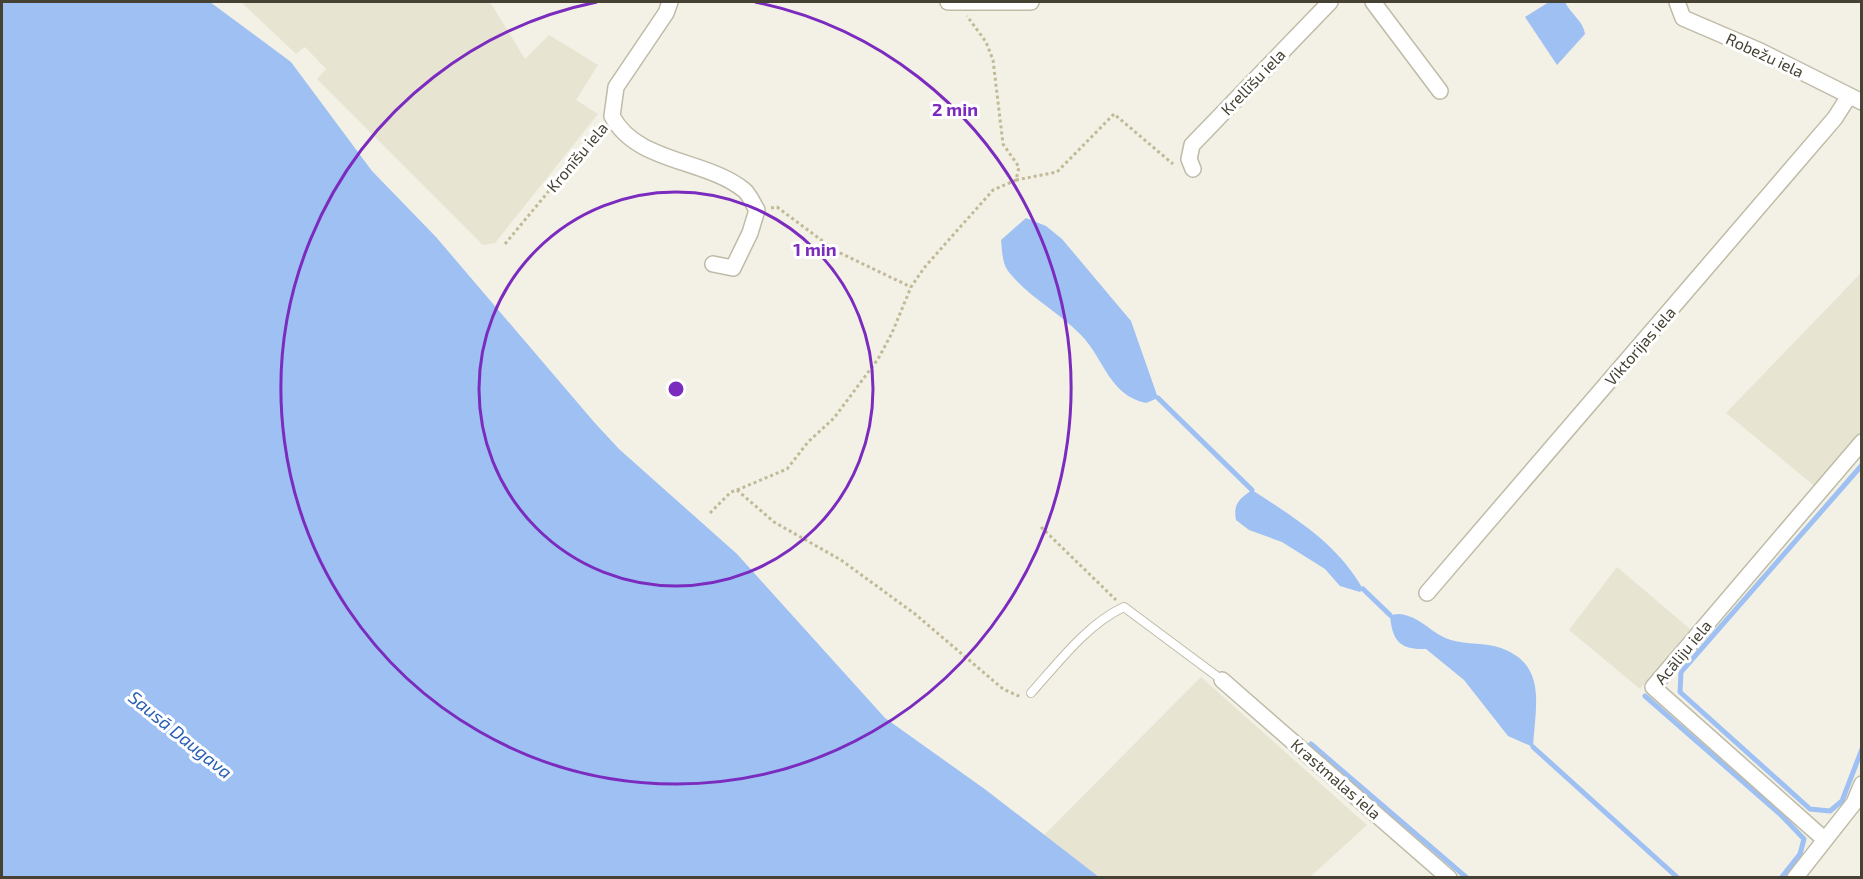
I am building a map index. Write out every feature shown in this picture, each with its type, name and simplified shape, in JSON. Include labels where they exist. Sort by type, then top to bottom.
[{"type":"street","name":"Kronīšu iela","points":[[612,116],[616,87],[666,14],[670,2]]},
{"type":"street","points":[[952,2],[1031,2]]},
{"type":"street","name":"Krellīšu iela","points":[[1193,169],[1189,159],[1192,145],[1330,2]]},
{"type":"street","points":[[1373,2],[1440,91]]},
{"type":"street","name":"Robežu iela","points":[[1677,2],[1683,18],[1760,51],[1855,99]]},
{"type":"street","name":"Viktorijas iela","points":[[1427,593],[1835,118],[1855,99]]},
{"type":"street","points":[[612,116],[625,134],[641,144],[721,176],[746,192],[757,210],[750,233],[733,268],[713,264]]},
{"type":"street","name":"Acāliju iela","points":[[1824,839],[1653,687],[1862,442]]},
{"type":"street","name":"Krastmalas iela","points":[[1222,680],[1449,878]]},
{"type":"street","points":[[1795,878],[1854,803],[1862,784]]},
{"type":"lane","points":[[1031,693],[1084,636],[1109,614],[1124,607],[1222,680]]},
{"type":"path","points":[[952,2],[986,42],[993,60],[1003,144],[1019,167],[1016,180]]},
{"type":"path","points":[[710,513],[731,492],[787,469],[808,442],[834,418],[878,359],[892,333],[910,286],[993,190],[1016,180],[1058,172],[1114,114],[1173,164]]},
{"type":"path","name":"Kronīšu iela","points":[[505,244],[612,116]]},
{"type":"path","points":[[757,210],[777,207],[836,251],[910,286]]},
{"type":"path","points":[[737,490],[774,522],[841,560],[915,614],[1003,689],[1014,696],[1023,697],[1031,693]]},
{"type":"path","points":[[1041,527],[1124,607]]},
{"type":"shaded area","points":[[241,2],[490,2],[525,59],[549,35],[598,65],[576,100],[598,114],[495,243],[483,245],[317,79],[326,69],[305,47],[296,54]]},
{"type":"shaded area","points":[[1861,273],[1861,448],[1823,493],[1726,413]]},
{"type":"shaded area","points":[[1617,567],[1690,629],[1640,689],[1569,630]]},
{"type":"shaded area","points":[[1201,677],[1367,825],[1309,878],[1099,877],[1044,835]]},
{"type":"water","name":"Sausā Daugava","points":[[2,2],[210,2],[291,62],[372,171],[436,237],[594,422],[619,449],[737,554],[885,718],[986,790],[1099,877],[2,877]]},
{"type":"water","points":[[1549,2],[1565,2],[1582,25],[1585,34],[1557,65],[1525,17]]},
{"type":"water","points":[[1026,218],[1046,226],[1062,239],[1131,321],[1158,398],[1146,403],[1124,393],[1081,335],[1025,289],[1008,271],[1003,260],[1001,240]]},
{"type":"water","points":[[1252,490],[1328,545],[1352,572],[1363,589],[1360,592],[1340,586],[1325,569],[1282,542],[1249,530],[1236,520],[1235,510],[1238,502]]},
{"type":"water","points":[[1399,614],[1414,618],[1451,640],[1489,645],[1516,655],[1526,665],[1535,689],[1533,747],[1508,736],[1464,680],[1426,649],[1410,648],[1399,642],[1393,631],[1390,615]]},
{"type":"waterway","points":[[1158,398],[1252,490]]},
{"type":"waterway","points":[[1862,465],[1681,672],[1680,692],[1810,809],[1830,811],[1842,801],[1862,749]]},
{"type":"waterway","points":[[1363,589],[1390,615]]},
{"type":"waterway","points":[[1645,696],[1782,816],[1804,839],[1800,854],[1781,878]]},
{"type":"waterway","points":[[1311,744],[1467,878]]},
{"type":"waterway","points":[[1533,747],[1678,878]]}]
